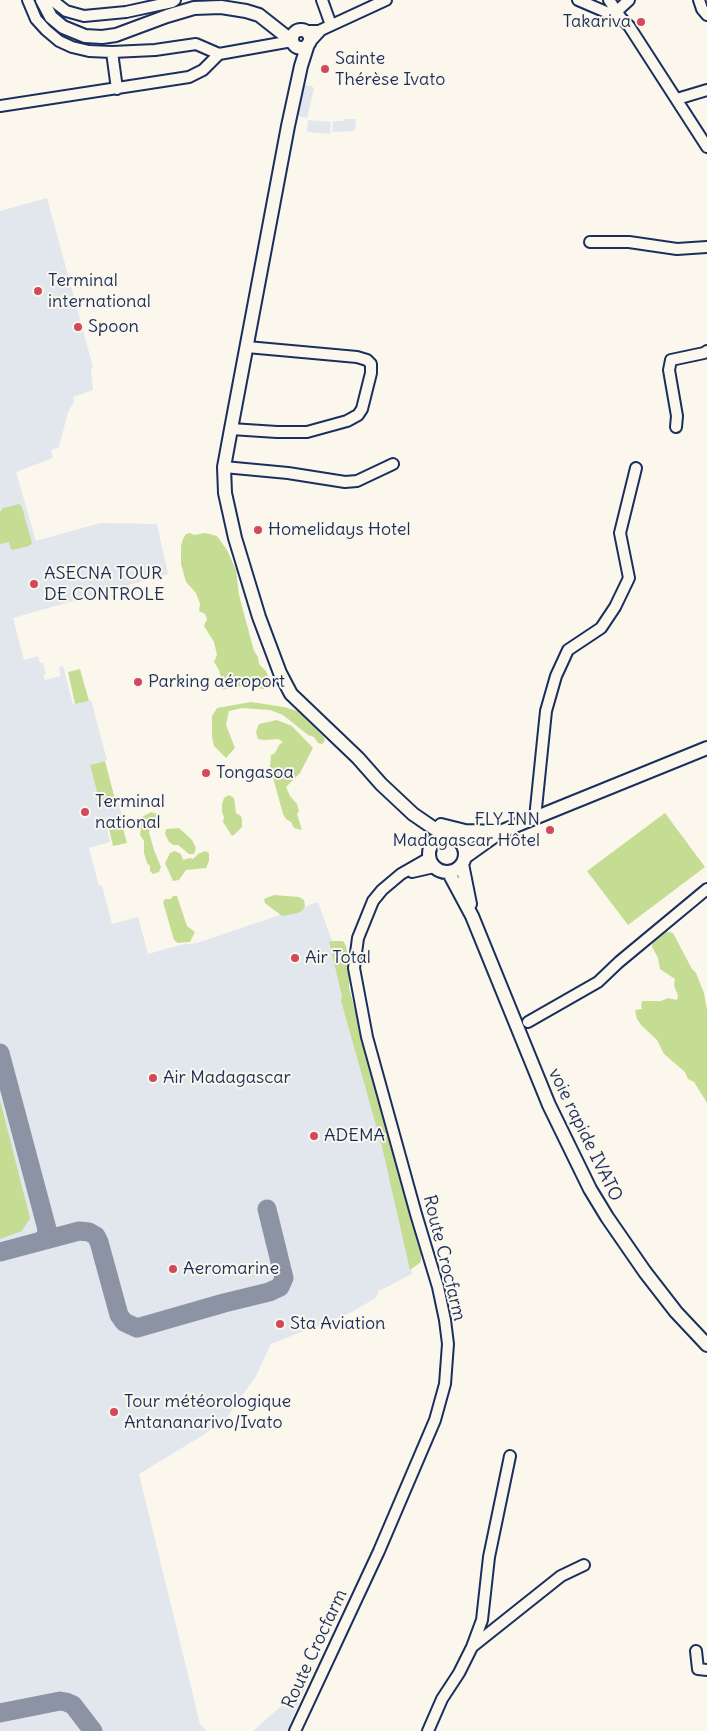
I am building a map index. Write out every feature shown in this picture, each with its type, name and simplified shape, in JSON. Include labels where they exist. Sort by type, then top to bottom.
[{"type":"main road","points":[[42,0],[51,17],[62,27],[85,36],[102,37],[116,35],[194,8],[221,7],[259,15],[300,39],[301,66],[224,467],[228,509],[262,625],[280,674],[292,694],[307,710],[352,752],[381,784],[413,814],[460,842],[464,849],[463,860],[472,916]]},
{"type":"main road","points":[[500,832],[438,838],[432,844],[429,852],[431,863],[441,872],[449,873],[456,870],[463,860],[500,832],[707,748]]},
{"type":"main road","points":[[413,814],[465,832],[500,832]]},
{"type":"main road","points":[[413,814],[432,844]]},
{"type":"main road","points":[[449,873],[472,916]]},
{"type":"main road","name":"voie rapide IVATO","points":[[472,916],[549,1105],[590,1190],[645,1272],[676,1312],[707,1345]]},
{"type":"street","points":[[28,0],[36,19],[46,30],[59,41],[72,47],[89,51],[112,52],[155,50],[196,44],[219,54],[300,39],[386,0]]},
{"type":"street","points":[[52,0],[66,11],[84,16],[175,0]]},
{"type":"street","points":[[322,0],[331,25]]},
{"type":"street","points":[[578,0],[619,15]]},
{"type":"street","points":[[609,0],[629,26],[707,147]]},
{"type":"street","points":[[619,15],[630,0]]},
{"type":"street","points":[[700,0],[702,9],[707,15]]},
{"type":"street","points":[[112,52],[117,89]]},
{"type":"street","points":[[0,106],[189,77],[203,70],[219,54]]},
{"type":"street","points":[[677,99],[707,90]]},
{"type":"street","points":[[590,242],[629,242],[677,249],[707,246]]},
{"type":"street","points":[[231,429],[307,432],[347,421],[358,415],[362,409],[371,374],[371,364],[367,360],[246,348]]},
{"type":"street","points":[[676,427],[677,416],[669,370],[672,360],[707,351]]},
{"type":"street","points":[[224,467],[288,473],[345,482],[357,481],[393,464]]},
{"type":"street","points":[[534,818],[546,710],[556,676],[568,650],[601,628],[615,607],[629,578],[620,534],[636,468]]},
{"type":"street","name":"Route Crocfarm","points":[[295,1731],[379,1551],[434,1420],[445,1384],[448,1344],[438,1287],[367,1037],[354,968],[358,938],[373,901],[382,890],[401,874],[431,863]]},
{"type":"street","points":[[528,1022],[598,982],[707,889]]},
{"type":"street","points":[[428,1731],[442,1699],[459,1673],[472,1647],[482,1620],[489,1557],[510,1456]]},
{"type":"street","points":[[472,1647],[561,1576],[584,1565]]},
{"type":"street","points":[[696,1651],[698,1669],[707,1670]]},
{"type":"shaded area","points":[[303,85],[312,86],[314,89],[307,118],[297,116]]},
{"type":"shaded area","points":[[345,119],[356,119],[355,131],[332,132],[333,121],[345,121]]},
{"type":"shaded area","points":[[308,120],[331,122],[330,134],[307,132]]},
{"type":"shaded area","points":[[47,198],[93,367],[91,368],[93,390],[73,397],[74,402],[68,412],[59,447],[51,450],[53,458],[16,472],[36,541],[100,523],[157,524],[168,574],[13,618],[24,660],[38,656],[40,663],[43,663],[46,674],[43,675],[45,680],[61,676],[59,667],[63,666],[73,704],[91,700],[107,760],[90,765],[101,807],[116,804],[115,801],[118,801],[123,818],[120,819],[119,817],[105,821],[110,842],[89,848],[99,886],[102,885],[112,924],[138,917],[148,954],[180,945],[197,943],[318,902],[332,941],[329,943],[343,996],[341,1001],[382,1147],[412,1274],[379,1291],[376,1298],[350,1313],[271,1344],[256,1376],[228,1416],[205,1434],[139,1474],[200,1724],[207,1731],[0,1731],[0,211]]},
{"type":"shaded area","points":[[308,1681],[287,1731],[253,1731],[297,1692]]},
{"type":"green space","points":[[19,504],[22,507],[32,543],[29,546],[13,550],[9,542],[0,544],[0,512],[3,508]]},
{"type":"green space","points":[[205,533],[217,536],[227,550],[236,570],[239,595],[259,664],[266,671],[269,678],[273,680],[277,677],[274,684],[269,688],[236,686],[222,690],[219,670],[214,662],[217,655],[214,642],[204,626],[207,619],[205,614],[199,611],[200,604],[196,593],[186,582],[181,564],[183,539],[186,534],[194,535]]},
{"type":"green space","points":[[80,669],[89,701],[75,704],[68,672]]},
{"type":"green space","points":[[251,702],[297,711],[323,736],[325,741],[322,744],[318,743],[314,737],[308,735],[283,715],[270,710],[242,708],[229,711],[226,725],[235,748],[226,758],[214,746],[212,716],[217,708]]},
{"type":"green space","points":[[277,720],[292,726],[313,748],[300,773],[286,787],[290,796],[297,804],[299,811],[297,814],[302,830],[294,828],[283,814],[270,767],[271,755],[275,753],[283,742],[278,739],[258,739],[256,732],[259,724]]},
{"type":"green space","points":[[105,761],[116,803],[101,807],[90,765]]},
{"type":"green space","points":[[229,795],[234,798],[236,813],[241,816],[242,820],[242,827],[232,836],[223,822],[222,812],[224,798]]},
{"type":"green space","points":[[151,812],[157,814],[158,819],[157,822],[151,825],[149,832],[161,867],[159,872],[153,874],[150,871],[150,866],[144,853],[144,841],[140,835],[141,828],[139,826],[140,818]]},
{"type":"green space","points":[[665,813],[705,867],[628,925],[587,871]]},
{"type":"green space","points":[[120,817],[127,843],[113,846],[107,820]]},
{"type":"green space","points":[[179,828],[192,840],[196,848],[194,854],[189,854],[178,845],[173,845],[169,842],[165,834],[166,829]]},
{"type":"green space","points":[[175,851],[181,854],[183,860],[193,859],[205,851],[209,853],[209,861],[206,868],[186,870],[179,880],[173,881],[165,863],[170,853]]},
{"type":"green space","points":[[274,895],[299,897],[304,900],[303,910],[298,913],[282,916],[265,903],[264,899]]},
{"type":"green space","points":[[173,896],[177,896],[187,926],[195,932],[190,942],[178,943],[174,940],[163,902],[165,899],[171,899]]},
{"type":"green space","points":[[665,931],[673,933],[696,973],[704,993],[707,1010],[707,1103],[694,1082],[688,1079],[685,1072],[664,1054],[657,1040],[637,1019],[635,1010],[642,1009],[642,1001],[661,1001],[668,998],[677,1000],[678,996],[674,985],[675,979],[660,969],[658,958],[652,947],[652,944]]},
{"type":"green space","points":[[343,941],[346,946],[349,963],[349,988],[421,1250],[421,1262],[410,1270],[382,1147],[341,1001],[342,996],[329,942]]},
{"type":"green space","points":[[0,1100],[30,1218],[22,1231],[0,1239]]},
{"type":"taxiway","points":[[0,1053],[47,1229],[46,1236],[41,1241]]},
{"type":"taxiway","points":[[0,1252],[79,1231],[89,1232],[96,1236],[99,1242],[119,1315],[124,1322],[137,1328],[269,1292],[280,1287],[284,1278],[267,1209]]},
{"type":"taxiway","points":[[0,1713],[60,1701],[66,1702],[73,1705],[93,1731]]},
{"type":"place","name":"Takariva","points":[[641,22]]},
{"type":"place","name":"Sainte Thérèse Ivato","points":[[325,69]]},
{"type":"place","name":"Terminal international","points":[[38,291]]},
{"type":"place","name":"Spoon","points":[[78,327]]},
{"type":"place","name":"Homelidays Hotel","points":[[258,530]]},
{"type":"place","name":"ASECNA TOUR DE CONTROLE","points":[[34,584]]},
{"type":"place","name":"Parking aéroport","points":[[138,682]]},
{"type":"place","name":"Tongasoa","points":[[206,773]]},
{"type":"place","name":"Terminal national","points":[[85,812]]},
{"type":"place","name":"FLY INN Madagascar Hôtel","points":[[550,830]]},
{"type":"place","name":"Air Total","points":[[295,958]]},
{"type":"place","name":"Air Madagascar","points":[[153,1078]]},
{"type":"place","name":"ADEMA","points":[[314,1136]]},
{"type":"place","name":"Aeromarine","points":[[173,1269]]},
{"type":"place","name":"Sta Aviation","points":[[280,1324]]},
{"type":"place","name":"Tour météorologique Antananarivo/Ivato","points":[[114,1412]]}]
